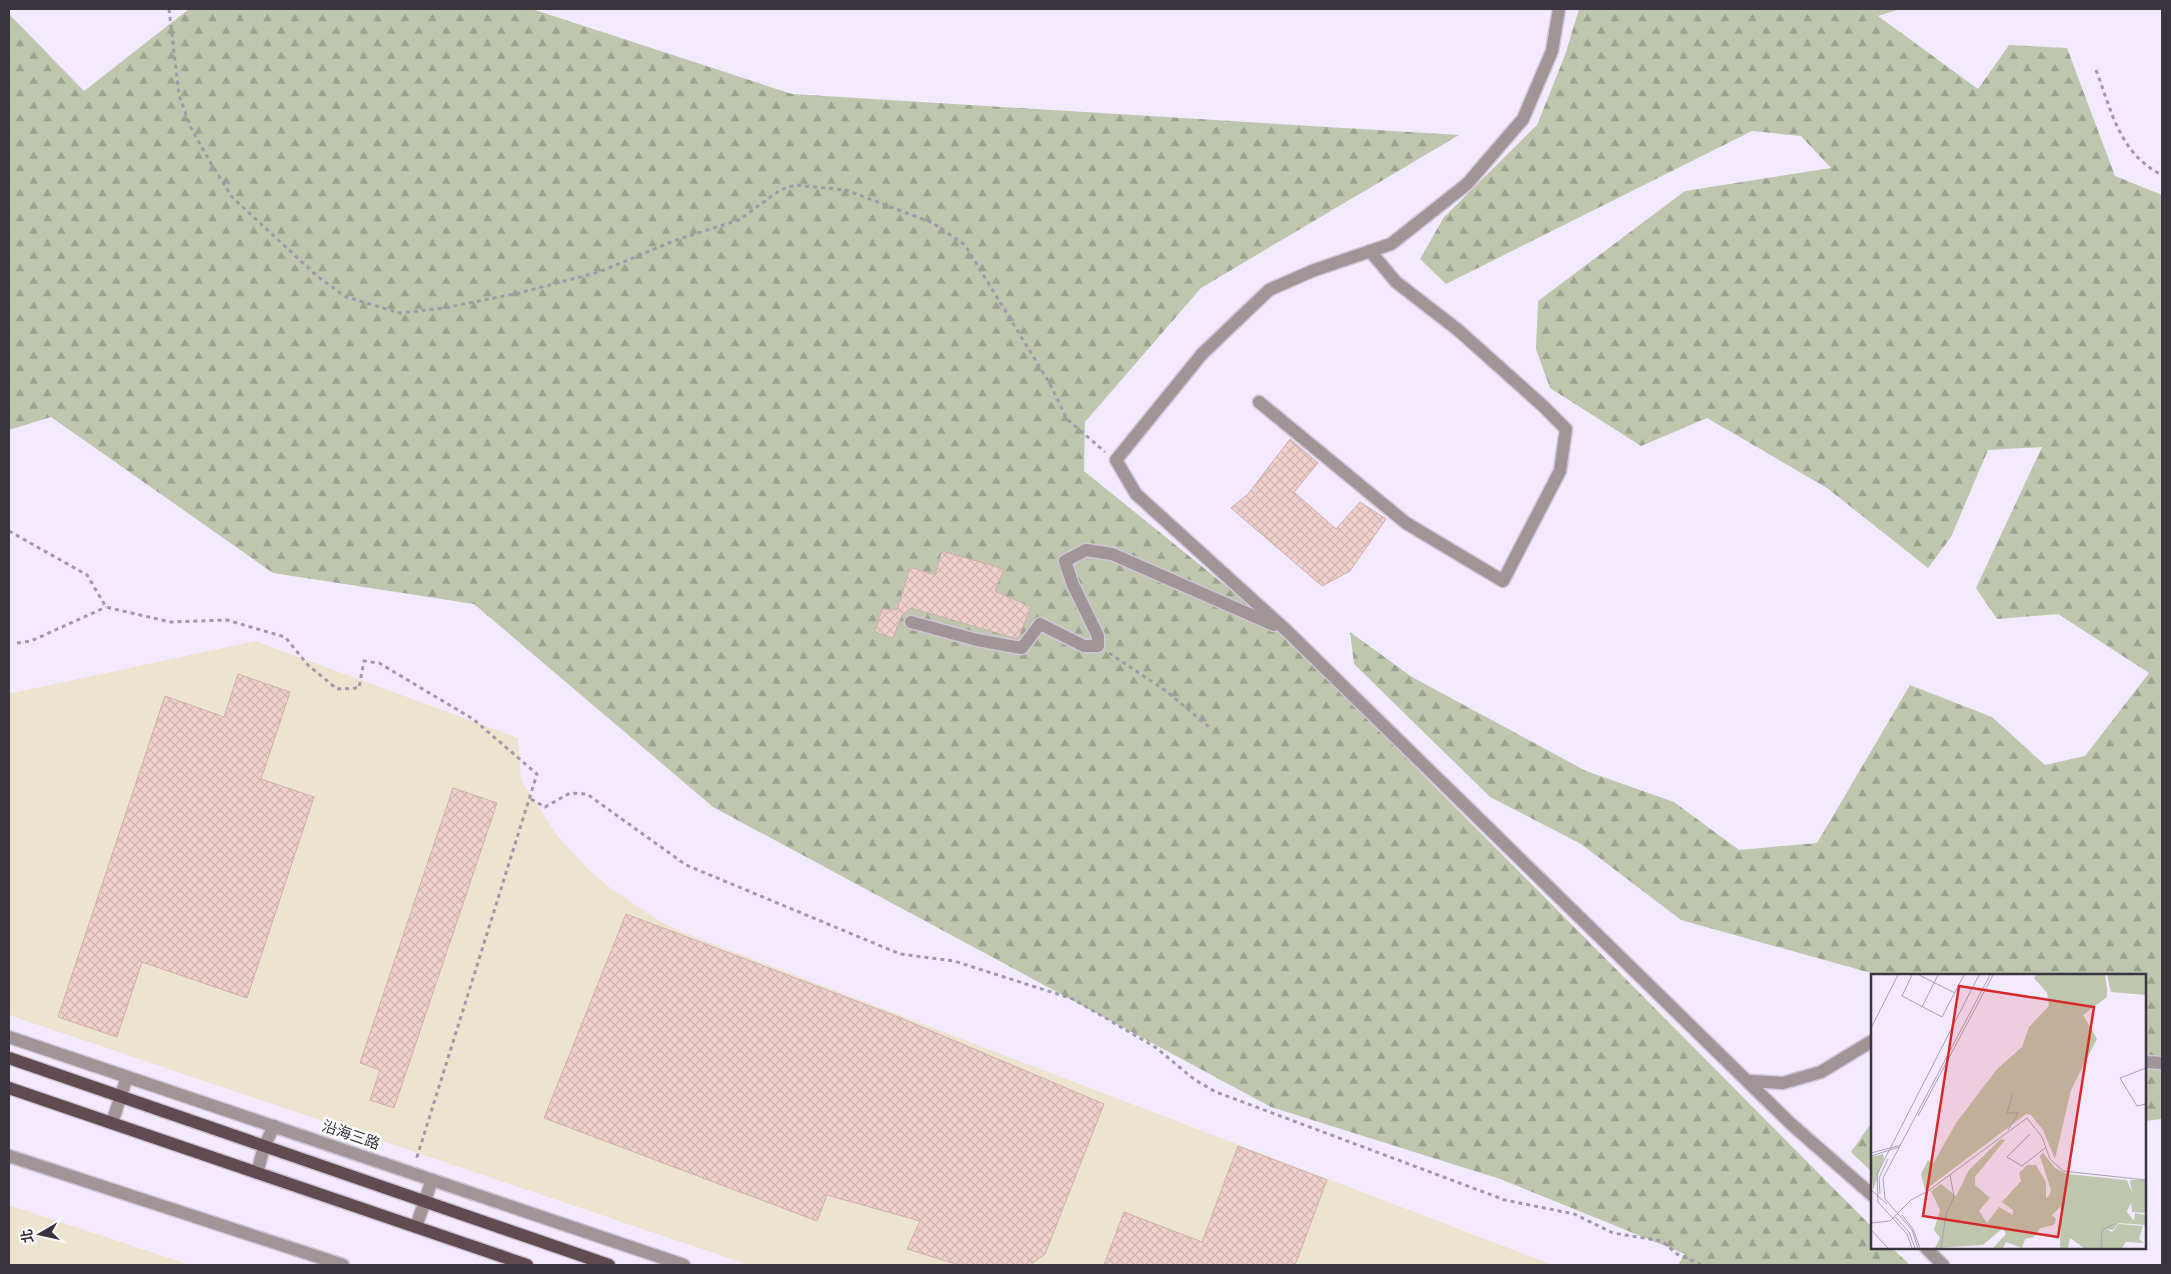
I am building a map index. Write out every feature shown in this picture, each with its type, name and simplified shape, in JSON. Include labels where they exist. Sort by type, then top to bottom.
[{"type":"main road","points":[[9,1058],[609,1265]]},
{"type":"main road","points":[[9,1088],[527,1265]]},
{"type":"street","points":[[1559,9],[1552,51],[1523,120],[1467,184],[1391,244],[1312,271],[1269,290],[1202,354],[1116,460],[1136,494],[1286,630],[1750,1081],[1790,1123],[1871,1195]]},
{"type":"street","points":[[1260,402],[1406,523],[1503,581],[1560,471],[1566,429],[1458,330],[1396,282],[1370,251]]},
{"type":"street","points":[[911,622],[977,640],[1022,648],[1040,624],[1084,646],[1098,646],[1098,636],[1073,584],[1065,561],[1086,550],[1112,554],[1286,630]]},
{"type":"street","name":"沿海三路","points":[[9,1037],[684,1265]]},
{"type":"street","points":[[1750,1081],[1783,1083],[1821,1072],[1871,1042]]},
{"type":"street","points":[[2146,1062],[2162,1063]]},
{"type":"street","points":[[112,1123],[127,1077]]},
{"type":"street","points":[[257,1173],[264,1147],[274,1126]]},
{"type":"street","points":[[9,1156],[343,1265]]},
{"type":"street","points":[[416,1227],[432,1180]]},
{"type":"street","points":[[1927,1249],[1943,1265]]},
{"type":"path","points":[[169,9],[179,96],[191,128],[209,160],[232,197],[317,276],[346,298],[400,313],[444,308],[519,292],[598,272],[676,240],[739,220],[780,190],[795,185],[846,190],[934,224],[964,245],[1050,384],[1067,419],[1092,442],[1116,460]]},
{"type":"path","points":[[2096,70],[2123,141],[2149,168],[2162,175]]},
{"type":"path","points":[[9,531],[88,575],[106,607]]},
{"type":"path","points":[[17,643],[30,641],[106,607],[170,622],[227,620],[284,637],[308,665],[337,689],[359,688],[364,661],[378,663],[473,719],[538,774],[417,1157],[432,1180]]},
{"type":"path","points":[[1098,646],[1166,691],[1209,727]]},
{"type":"path","points":[[531,798],[545,808],[570,793],[587,794],[686,865],[695,869],[900,954],[954,961],[1073,999],[1155,1047],[1195,1080],[1216,1092],[1504,1200],[1574,1214],[1613,1234],[1662,1241],[1677,1254],[1703,1265]]},
{"type":"shaded area","points":[[255,641],[518,738],[521,780],[558,837],[592,873],[613,890],[658,920],[682,932],[1553,1265],[749,1265],[9,1015],[9,692],[13,693]]},
{"type":"shaded area","points":[[9,1205],[190,1265],[9,1265]]},
{"type":"green space","points":[[189,9],[532,9],[792,94],[1459,135],[1201,288],[1085,422],[1084,471],[1236,594],[1299,650],[1871,1226],[1871,1249],[1893,1249],[1910,1265],[1678,1265],[1685,1254],[1500,1179],[1271,1107],[713,807],[474,604],[273,573],[51,417],[9,430],[9,14],[84,91]]},
{"type":"green space","points":[[1579,9],[1900,9],[1878,16],[1978,89],[2009,45],[2067,48],[2115,176],[2162,195],[2162,1119],[2146,1121],[2146,974],[1874,974],[1681,920],[1581,844],[1490,797],[1354,664],[1350,632],[1412,677],[1586,771],[1674,802],[1739,850],[1817,843],[1910,685],[1992,717],[2045,765],[2085,756],[2149,673],[2058,614],[1997,619],[1976,588],[2042,447],[1988,450],[1951,537],[1928,568],[1827,488],[1707,418],[1641,446],[1550,388],[1536,349],[1538,301],[1685,191],[1831,168],[1801,136],[1752,131],[1446,284],[1420,259],[1444,217],[1537,125],[1565,55]]},
{"type":"green space","points":[[1871,1123],[1871,1171],[1851,1152]]},
{"type":"building","points":[[1290,439],[1318,463],[1294,492],[1336,529],[1360,502],[1386,519],[1350,571],[1322,586],[1231,508],[1248,494]]},
{"type":"building","points":[[942,551],[1004,569],[995,591],[1031,607],[1018,639],[911,608],[902,615],[893,638],[875,632],[882,609],[897,610],[910,567],[935,575]]},
{"type":"building","points":[[238,674],[290,692],[261,779],[314,797],[247,998],[142,962],[117,1037],[58,1017],[165,696],[224,717]]},
{"type":"building","points":[[453,788],[497,803],[394,1108],[370,1100],[380,1070],[360,1063]]},
{"type":"building","points":[[626,914],[896,1016],[1104,1104],[1045,1254],[1030,1265],[959,1265],[907,1249],[920,1221],[827,1195],[817,1221],[544,1118]]},
{"type":"building","points":[[1238,1146],[1327,1180],[1295,1265],[1104,1265],[1124,1212],[1202,1242]]}]
